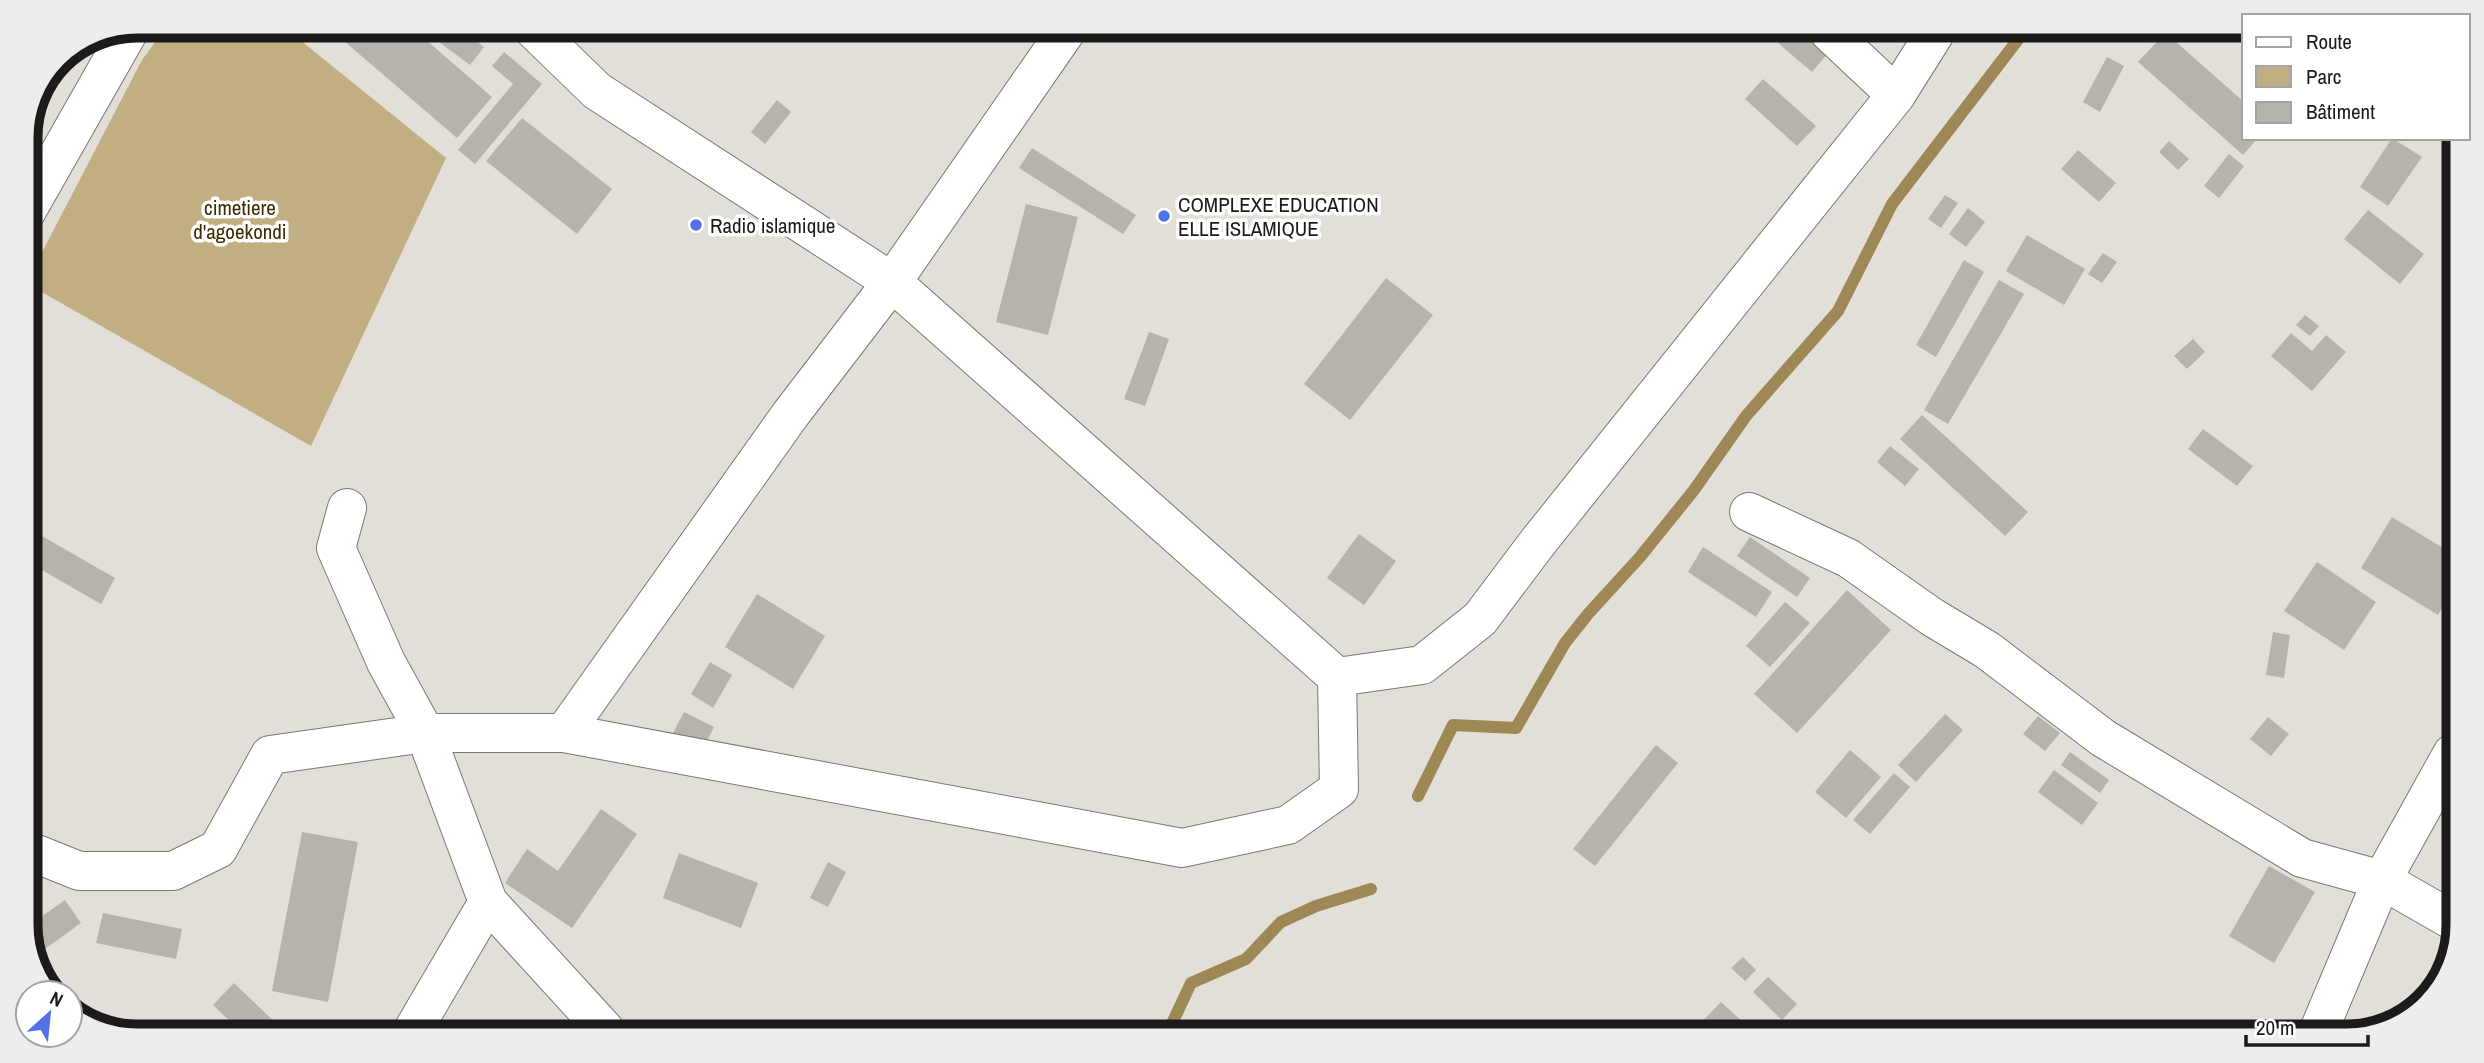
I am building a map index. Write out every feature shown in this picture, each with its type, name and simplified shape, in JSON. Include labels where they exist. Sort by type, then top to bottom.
[{"type":"street","points":[[39,189],[124,39]]},
{"type":"street","points":[[39,855],[79,871],[173,871],[218,849],[270,755],[425,733],[564,733],[1182,848],[1288,825],[1339,789],[1337,677],[892,282],[597,91],[543,39]]},
{"type":"street","points":[[564,733],[790,415],[892,282],[1061,39]]},
{"type":"street","points":[[1835,39],[1896,95]]},
{"type":"street","points":[[1337,677],[1422,665],[1479,619],[1896,95],[1931,39]]},
{"type":"street","points":[[347,508],[336,548],[386,662],[425,733],[488,902],[600,1024]]},
{"type":"street","points":[[1749,512],[1848,558],[1932,617],[1987,650],[2102,738],[2302,858],[2382,880],[2446,917]]},
{"type":"street","points":[[2321,1024],[2382,880],[2446,765]]},
{"type":"street","points":[[416,1024],[488,902]]},
{"type":"green space","name":"cimetiere d'agoekondi","points":[[157,39],[299,39],[446,158],[311,446],[39,290],[39,258],[142,60]]},
{"type":"building","points":[[425,39],[492,97],[457,138],[344,41]]},
{"type":"building","points":[[441,39],[474,39],[484,47],[470,65],[439,42]]},
{"type":"building","points":[[1782,39],[1811,39],[1828,53],[1812,72],[1778,43]]},
{"type":"building","points":[[2159,39],[2173,39],[2242,100],[2242,140],[2256,140],[2243,155],[2138,62]]},
{"type":"building","points":[[504,52],[542,84],[475,164],[458,150],[513,84],[492,66]]},
{"type":"building","points":[[2107,57],[2124,66],[2100,112],[2083,102]]},
{"type":"building","points":[[1763,79],[1816,126],[1797,146],[1745,99]]},
{"type":"building","points":[[777,100],[791,112],[765,144],[751,132]]},
{"type":"building","points":[[522,118],[612,189],[577,234],[486,161]]},
{"type":"building","points":[[2391,140],[2395,140],[2422,157],[2388,206],[2360,187]]},
{"type":"building","points":[[2169,141],[2189,159],[2178,170],[2159,152]]},
{"type":"building","points":[[1032,148],[1136,215],[1123,234],[1019,168]]},
{"type":"building","points":[[2078,150],[2116,183],[2099,202],[2061,169]]},
{"type":"building","points":[[2229,154],[2244,166],[2219,198],[2204,186]]},
{"type":"building","points":[[1945,195],[1958,203],[1941,228],[1928,219]]},
{"type":"building","points":[[1026,204],[1078,217],[1048,335],[996,322]]},
{"type":"building","points":[[1968,208],[1985,222],[1966,247],[1949,234]]},
{"type":"building","points":[[2368,210],[2424,254],[2400,284],[2344,239]]},
{"type":"building","points":[[2027,235],[2085,269],[2064,305],[2006,271]]},
{"type":"building","points":[[2103,253],[2117,262],[2102,283],[2088,274]]},
{"type":"building","points":[[1964,260],[1984,272],[1936,357],[1916,345]]},
{"type":"building","points":[[1386,278],[1433,315],[1350,420],[1304,384]]},
{"type":"building","points":[[1999,280],[2024,294],[1948,424],[1924,410]]},
{"type":"building","points":[[2305,315],[2319,326],[2310,336],[2296,325]]},
{"type":"building","points":[[1149,332],[1169,339],[1145,406],[1124,399]]},
{"type":"building","points":[[2291,333],[2312,351],[2326,335],[2346,352],[2312,391],[2271,356]]},
{"type":"building","points":[[2193,339],[2205,352],[2187,369],[2174,356]]},
{"type":"building","points":[[1922,415],[2028,512],[2005,536],[1900,439]]},
{"type":"building","points":[[2203,429],[2253,466],[2237,486],[2188,449]]},
{"type":"building","points":[[1890,446],[1919,469],[1905,486],[1877,462]]},
{"type":"building","points":[[2392,517],[2446,549],[2446,602],[2438,615],[2361,568]]},
{"type":"building","points":[[39,534],[115,578],[101,604],[39,568]]},
{"type":"building","points":[[1359,534],[1396,561],[1364,605],[1327,578]]},
{"type":"building","points":[[1750,537],[1810,578],[1797,597],[1737,556]]},
{"type":"building","points":[[1703,547],[1772,592],[1756,617],[1688,572]]},
{"type":"building","points":[[2317,562],[2376,602],[2344,650],[2284,611]]},
{"type":"building","points":[[1847,590],[1891,630],[1797,733],[1754,694]]},
{"type":"building","points":[[757,594],[825,636],[793,689],[725,647]]},
{"type":"building","points":[[1785,602],[1810,623],[1770,667],[1746,646]]},
{"type":"building","points":[[2273,632],[2290,635],[2284,678],[2266,675]]},
{"type":"building","points":[[710,662],[732,675],[713,708],[691,694]]},
{"type":"building","points":[[684,712],[714,727],[703,749],[673,733]]},
{"type":"building","points":[[1945,714],[1963,730],[1916,782],[1898,765]]},
{"type":"building","points":[[2038,716],[2060,733],[2045,751],[2023,734]]},
{"type":"building","points":[[2268,717],[2289,734],[2271,756],[2250,739]]},
{"type":"building","points":[[1656,745],[1678,763],[1595,866],[1573,849]]},
{"type":"building","points":[[1850,750],[1881,777],[1846,818],[1815,792]]},
{"type":"building","points":[[2070,752],[2109,780],[2100,793],[2061,765]]},
{"type":"building","points":[[2054,770],[2098,803],[2082,825],[2038,792]]},
{"type":"building","points":[[1894,773],[1910,787],[1870,834],[1853,820]]},
{"type":"building","points":[[601,809],[637,834],[572,928],[505,883],[527,849],[558,871]]},
{"type":"building","points":[[302,832],[358,842],[328,1002],[272,991]]},
{"type":"building","points":[[679,853],[758,883],[741,928],[663,898]]},
{"type":"building","points":[[828,862],[846,872],[828,907],[810,898]]},
{"type":"building","points":[[2269,866],[2315,892],[2274,963],[2229,936]]},
{"type":"building","points":[[65,900],[81,923],[42,951],[39,918]]},
{"type":"building","points":[[103,913],[182,929],[176,959],[96,943]]},
{"type":"building","points":[[1743,957],[1756,970],[1745,981],[1731,968]]},
{"type":"building","points":[[1768,977],[1797,1004],[1782,1020],[1753,992]]},
{"type":"building","points":[[234,983],[277,1024],[233,1024],[213,1005]]},
{"type":"building","points":[[1721,1002],[1745,1024],[1700,1024]]},
{"type":"waterway","points":[[1418,796],[1453,725],[1516,728],[1565,643],[1694,490],[1746,416],[1838,311],[1892,204],[2018,39]]},
{"type":"waterway","points":[[1172,1024],[1191,983],[1246,959],[1281,922],[1316,906],[1371,889]]},
{"type":"place","name":"COMPLEXE EDUCATION ELLE ISLAMIQUE","points":[[1164,216]]},
{"type":"place","name":"Radio islamique","points":[[696,225]]}]
